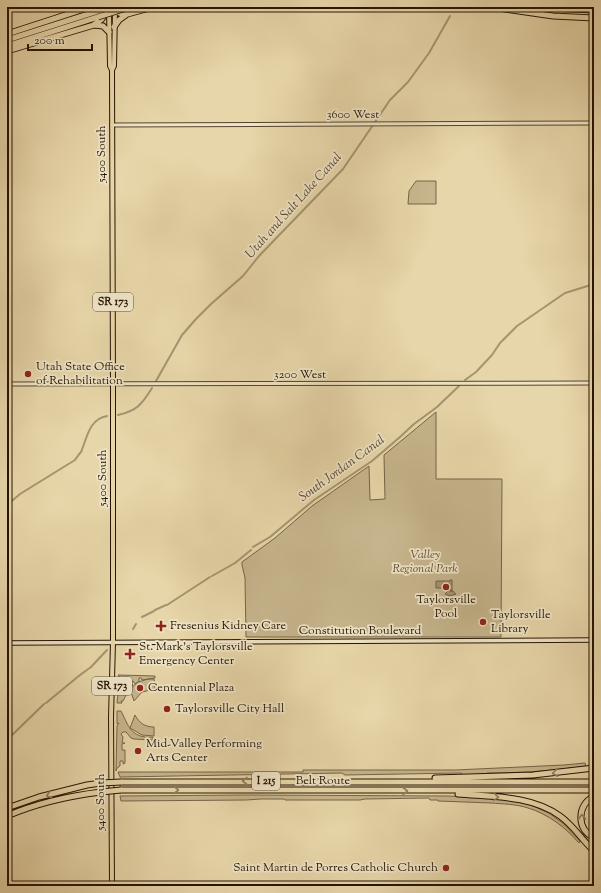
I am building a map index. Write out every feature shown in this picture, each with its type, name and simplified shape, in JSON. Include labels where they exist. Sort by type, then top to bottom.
[{"type":"highway","points":[[7,34],[90,7]]},
{"type":"highway","points":[[7,40],[98,11],[112,8],[120,14],[127,14],[153,7]]},
{"type":"highway","points":[[491,7],[553,16],[594,18]]},
{"type":"highway","points":[[530,7],[594,10]]},
{"type":"highway","points":[[92,26],[112,8]]},
{"type":"highway","points":[[7,46],[128,8]]},
{"type":"highway","points":[[114,27],[119,20],[127,14]]},
{"type":"highway","points":[[7,51],[92,26],[101,26],[109,32]]},
{"type":"highway","points":[[373,781],[405,778],[526,776],[594,768]]},
{"type":"highway","name":"Belt Route","points":[[7,808],[87,785],[121,782],[594,782]]},
{"type":"highway","name":"Belt Route","points":[[7,816],[70,796],[121,790],[594,790]]},
{"type":"highway","points":[[429,791],[516,799],[535,803],[560,816],[594,851]]},
{"type":"highway","points":[[594,796],[584,805],[580,818],[584,830],[594,838]]},
{"type":"main road","name":"5400 South","points":[[112,8],[114,27],[114,66],[112,70],[112,886]]},
{"type":"main road","name":"5400 South","points":[[112,8],[109,32],[110,66],[112,70]]},
{"type":"main road","name":"Constitution Boulevard","points":[[7,643],[594,640]]},
{"type":"street","name":"3600 West","points":[[112,125],[594,123]]},
{"type":"street","name":"3200 West","points":[[7,384],[594,383]]},
{"type":"green space","points":[[416,181],[436,181],[436,204],[408,204],[409,191]]},
{"type":"green space","name":"Valley Regional Park","points":[[436,412],[436,479],[502,479],[501,637],[246,637],[245,578],[242,562],[275,538],[312,506],[369,466],[370,500],[385,499],[384,455]]},
{"type":"green space","points":[[118,675],[155,676],[155,678],[142,680],[139,678],[139,681],[135,684],[133,681],[131,683],[133,685],[129,688]]},
{"type":"green space","points":[[118,677],[129,689],[123,701],[121,701],[122,703],[117,703],[119,694]]},
{"type":"green space","points":[[154,679],[155,689],[142,692],[134,701],[130,689],[138,682]]},
{"type":"green space","points":[[117,711],[121,711],[131,730],[139,736],[153,737],[153,740],[134,739],[131,738],[126,732],[123,732],[121,734],[123,737],[122,743],[125,743],[122,744],[122,750],[125,750],[125,763],[123,764],[123,761],[120,761],[120,766],[116,771],[117,726],[119,723],[117,724]]},
{"type":"green space","points":[[135,715],[143,724],[154,727],[154,736],[142,735],[130,728]]},
{"type":"green space","points":[[585,763],[586,766],[561,769],[464,775],[461,773],[345,775],[342,773],[120,777],[118,772],[455,770]]},
{"type":"green space","points":[[120,796],[449,796],[514,800],[526,803],[549,813],[564,824],[580,841],[579,843],[562,826],[549,817],[523,807],[510,804],[438,801],[430,800],[429,798],[360,800],[261,799],[121,801]]},
{"type":"shaded area","points":[[452,580],[452,591],[456,594],[450,596],[445,594],[448,591],[448,588],[436,588],[436,581]]},
{"type":"waterway","name":"Utah and Salt Lake Canal","points":[[156,381],[182,335],[196,319],[243,276],[259,256],[343,169],[390,100],[408,82],[429,53],[450,16]]},
{"type":"waterway","name":"South Jordan Canal","points":[[465,380],[476,372],[492,355],[500,343],[517,326],[565,293],[594,284]]},
{"type":"waterway","name":"South Jordan Canal","points":[[253,547],[270,537],[314,500],[372,461],[414,424],[437,407],[459,386]]},
{"type":"waterway","name":"Utah and Salt Lake Canal","points":[[118,415],[130,411],[138,406],[152,388]]},
{"type":"waterway","name":"Utah and Salt Lake Canal","points":[[7,505],[20,494],[75,460],[81,452],[92,425],[96,421],[107,416]]},
{"type":"waterway","name":"South Jordan Canal","points":[[212,576],[235,563],[251,550]]},
{"type":"waterway","name":"South Jordan Canal","points":[[167,605],[210,577]]},
{"type":"waterway","name":"South Jordan Canal","points":[[155,610],[166,605]]},
{"type":"waterway","name":"South Jordan Canal","points":[[142,617],[154,611]]},
{"type":"waterway","name":"South Jordan Canal","points":[[133,629],[136,624]]},
{"type":"waterway","name":"South Jordan Canal","points":[[46,703],[91,667],[107,650]]},
{"type":"waterway","name":"South Jordan Canal","points":[[7,740],[44,704]]},
{"type":"place","name":"Utah State Office of Rehabilitation","points":[[28,374]]},
{"type":"place","name":"Taylorsville Pool","points":[[446,587]]},
{"type":"place","name":"Taylorsville Library","points":[[483,622]]},
{"type":"place","name":"Fresenius Kidney Care","points":[[161,626]]},
{"type":"place","name":"St. Mark's Taylorsville Emergency Center","points":[[130,654]]},
{"type":"place","name":"Centennial Plaza","points":[[140,688]]},
{"type":"place","name":"Taylorsville City Hall","points":[[167,709]]},
{"type":"place","name":"Mid-Valley Performing Arts Center","points":[[138,751]]},
{"type":"place","name":"Saint Martin de Porres Catholic Church","points":[[446,868]]}]
